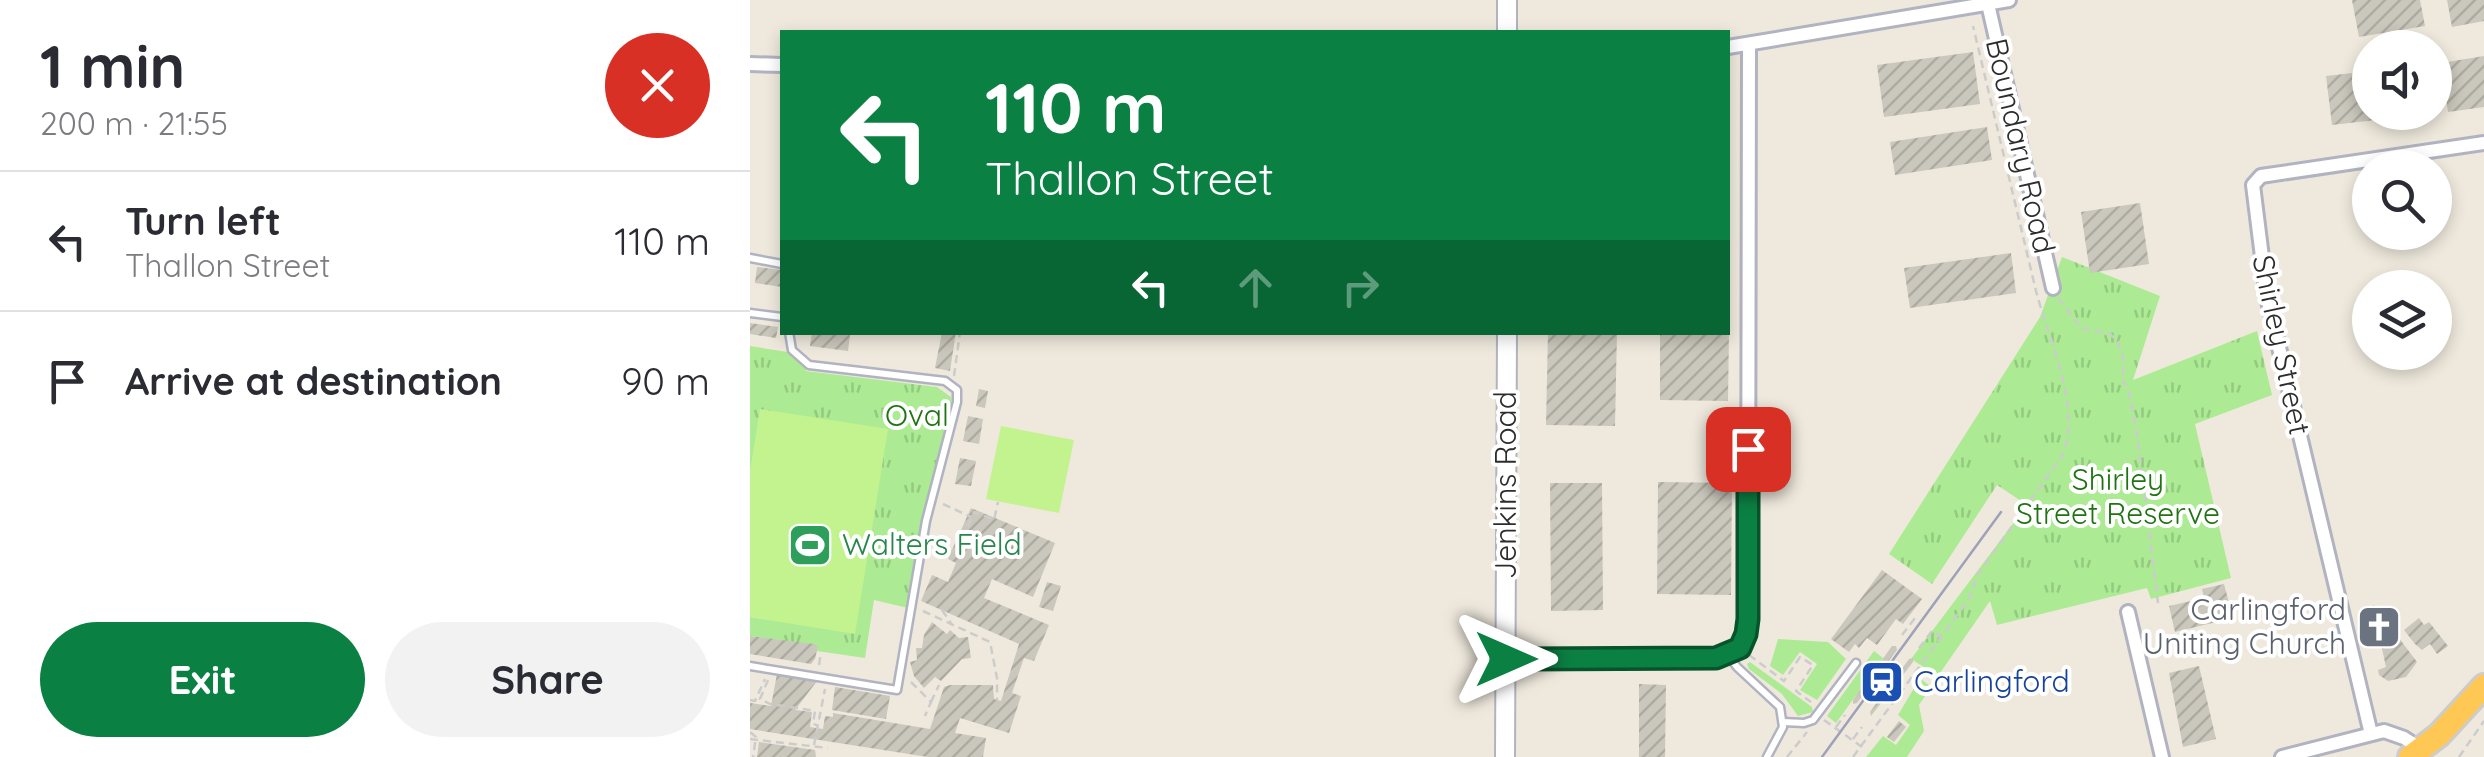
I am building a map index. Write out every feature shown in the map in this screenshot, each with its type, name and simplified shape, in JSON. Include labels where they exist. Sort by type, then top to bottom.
[{"type":"highway","points":[[2415,753],[2439,736],[2482,691]]},
{"type":"main road","points":[[1507,0],[1507,30]]},
{"type":"main road","name":"Jenkins Road","points":[[1505,757],[1507,335]]},
{"type":"street","points":[[1730,48],[2006,0]]},
{"type":"street","name":"Boundary Road","points":[[1988,4],[2053,288]]},
{"type":"street","points":[[1506,659],[1706,658],[1734,652],[1746,634],[1749,44]]},
{"type":"street","points":[[750,64],[780,65]]},
{"type":"street","name":"Shirley Street","points":[[2371,734],[2267,297],[2254,185],[2261,176],[2484,143]]},
{"type":"street","points":[[2128,612],[2162,757]]},
{"type":"street","points":[[2282,757],[2392,732],[2415,753]]},
{"type":"lane","points":[[750,258],[780,264]]},
{"type":"lane","points":[[750,313],[780,317]]},
{"type":"lane","points":[[750,666],[896,690],[932,499],[957,402],[953,385],[809,365],[792,350],[790,335]]},
{"type":"lane","points":[[1734,652],[1743,673],[1776,700],[1783,722],[1779,738],[1767,757]]},
{"type":"lane","points":[[1783,722],[1813,720],[1856,663]]},
{"type":"path","points":[[1853,757],[1970,599],[1978,574],[2067,447],[2070,418],[1973,26]]},
{"type":"path","points":[[2053,288],[2075,323],[2110,334],[2118,342],[2136,435],[2158,603]]},
{"type":"path","points":[[953,385],[960,335]]},
{"type":"path","points":[[932,499],[972,517]]},
{"type":"path","points":[[939,548],[956,552],[974,512],[994,520],[998,502]]},
{"type":"path","points":[[912,607],[992,644],[997,700]]},
{"type":"path","points":[[942,610],[952,621],[950,624]]},
{"type":"path","points":[[1902,635],[1914,618]]},
{"type":"path","points":[[1919,648],[1932,631],[1942,639]]},
{"type":"path","points":[[818,667],[821,652]]},
{"type":"path","points":[[1734,652],[1784,682],[1800,657],[1813,666],[1796,691],[1814,704]]},
{"type":"path","points":[[770,669],[760,699],[815,711],[812,724],[817,725]]},
{"type":"path","points":[[750,700],[755,701],[770,669]]},
{"type":"path","points":[[1908,670],[1915,674]]},
{"type":"path","points":[[814,746],[827,678]]},
{"type":"path","points":[[931,702],[939,686]]},
{"type":"path","points":[[925,716],[928,710]]},
{"type":"path","points":[[1835,728],[1845,715]]},
{"type":"path","points":[[1824,721],[1862,748]]},
{"type":"path","points":[[2460,757],[2484,721]]},
{"type":"path","points":[[1852,741],[1862,727]]},
{"type":"path","points":[[750,732],[756,737]]},
{"type":"path","points":[[1787,757],[1805,734]]},
{"type":"path","points":[[752,757],[756,737]]},
{"type":"path","points":[[750,739],[828,748]]},
{"type":"green space","name":"Shirley Street Reserve","points":[[2062,257],[2160,296],[2133,380],[2257,331],[2272,395],[2195,424],[2231,578],[2151,599],[2147,588],[1997,625],[1990,601],[1938,676],[1911,659],[2027,505],[1997,485],[1932,584],[1889,554],[2040,317]]},
{"type":"green space","name":"Oval","points":[[750,346],[807,355],[806,371],[937,387],[951,397],[952,410],[923,517],[908,608],[874,600],[865,658],[817,651],[815,645],[750,636],[750,617],[855,633],[761,409],[750,472]]},
{"type":"green space","name":"Walters Field","points":[[760,409],[888,429],[855,634],[750,617],[750,472]]},
{"type":"green space","points":[[1001,426],[1074,440],[1059,513],[986,499]]},
{"type":"green space","points":[[1778,639],[1828,642],[1846,659],[1817,700],[1800,690],[1817,664],[1800,652],[1783,675],[1770,666]]},
{"type":"green space","points":[[1874,651],[1883,658],[1836,723],[1827,716]]},
{"type":"green space","points":[[1750,662],[1812,707],[1813,712],[1798,716],[1782,694],[1749,669]]},
{"type":"green space","points":[[1920,678],[1931,687],[1919,705],[1924,731],[1907,757],[1866,757],[1883,736],[1896,745],[1910,725],[1898,715]]},
{"type":"building","points":[[2352,0],[2420,0],[2425,26],[2358,30]]},
{"type":"building","points":[[2447,0],[2484,0],[2484,21],[2452,27]]},
{"type":"building","points":[[1973,52],[1980,104],[1884,117],[1877,65]]},
{"type":"building","points":[[2484,56],[2484,107],[2452,111],[2452,61]]},
{"type":"building","points":[[2352,73],[2352,123],[2332,125],[2326,76]]},
{"type":"building","points":[[1987,127],[1992,160],[1895,175],[1890,142]]},
{"type":"building","points":[[2140,203],[2149,264],[2090,273],[2081,212]]},
{"type":"building","points":[[2011,253],[2016,293],[1910,308],[1904,268]]},
{"type":"building","points":[[757,267],[780,270],[780,287],[755,283]]},
{"type":"building","points":[[750,323],[778,327],[776,338],[750,334]]},
{"type":"building","points":[[812,335],[850,335],[848,351],[810,346]]},
{"type":"building","points":[[941,335],[956,335],[950,371],[935,368]]},
{"type":"building","points":[[1548,335],[1617,335],[1615,426],[1546,425]]},
{"type":"building","points":[[1660,335],[1729,335],[1728,401],[1660,400]]},
{"type":"building","points":[[979,389],[988,391],[985,408],[976,406]]},
{"type":"building","points":[[968,416],[983,419],[979,444],[963,441]]},
{"type":"building","points":[[960,458],[976,461],[971,486],[955,484]]},
{"type":"building","points":[[1658,482],[1732,483],[1731,595],[1657,594]]},
{"type":"building","points":[[1550,483],[1602,483],[1603,610],[1551,611]]},
{"type":"building","points":[[971,508],[1055,543],[1033,597],[992,579],[984,598],[1049,625],[1034,661],[1024,658],[1012,693],[1021,696],[1009,733],[960,718],[955,733],[986,738],[983,757],[928,757],[750,729],[750,703],[771,706],[777,674],[817,681],[795,710],[812,712],[810,727],[823,729],[825,716],[833,717],[833,713],[930,729],[944,687],[950,685],[993,685],[994,699],[1001,701],[1019,644],[921,601],[932,575],[948,582],[956,563],[948,559]]},
{"type":"building","points":[[1882,570],[1922,599],[1903,624],[1896,619],[1877,645],[1867,638],[1849,652],[1831,639]]},
{"type":"building","points":[[1047,582],[1061,586],[1053,611],[1039,607]]},
{"type":"building","points":[[2224,584],[2233,618],[2175,632],[2169,606],[2204,598],[2202,589]]},
{"type":"building","name":"Carlingford Uniting Church","points":[[2374,605],[2417,662],[2406,677],[2388,681],[2379,675],[2378,670],[2386,667],[2381,644],[2372,646],[2364,610]]},
{"type":"building","points":[[2419,618],[2424,625],[2429,622],[2448,646],[2437,654],[2430,644],[2422,650],[2415,644],[2404,630]]},
{"type":"building","points":[[932,622],[947,634],[950,630],[959,638],[968,637],[971,658],[962,659],[941,681],[935,677],[924,688],[914,676],[910,662],[917,660],[916,648],[922,648]]},
{"type":"building","points":[[750,636],[814,644],[818,646],[815,659],[811,664],[750,654]]},
{"type":"building","points":[[1892,646],[1897,650],[1853,704],[1853,700]]},
{"type":"building","points":[[1913,658],[1913,662],[1871,716],[1870,712]]},
{"type":"building","points":[[2199,666],[2216,739],[2183,747],[2169,673]]},
{"type":"building","points":[[1639,684],[1666,685],[1665,757],[1639,757]]},
{"type":"building","points":[[835,687],[890,696],[886,719],[832,710]]},
{"type":"building","points":[[1899,721],[1906,727],[1894,742],[1887,737]]},
{"type":"building","points":[[759,742],[815,750],[816,757],[757,757]]},
{"type":"tram line","points":[[1822,757],[2001,512]]},
{"type":"place","name":"Walters Field","points":[[810,545]]},
{"type":"place","name":"Carlingford Uniting Church","points":[[2379,627]]},
{"type":"place","name":"Carlingford","points":[[1882,682]]},
{"type":"route","points":[[1506,659],[1716,658],[1740,648],[1748,619],[1748,449]]}]
